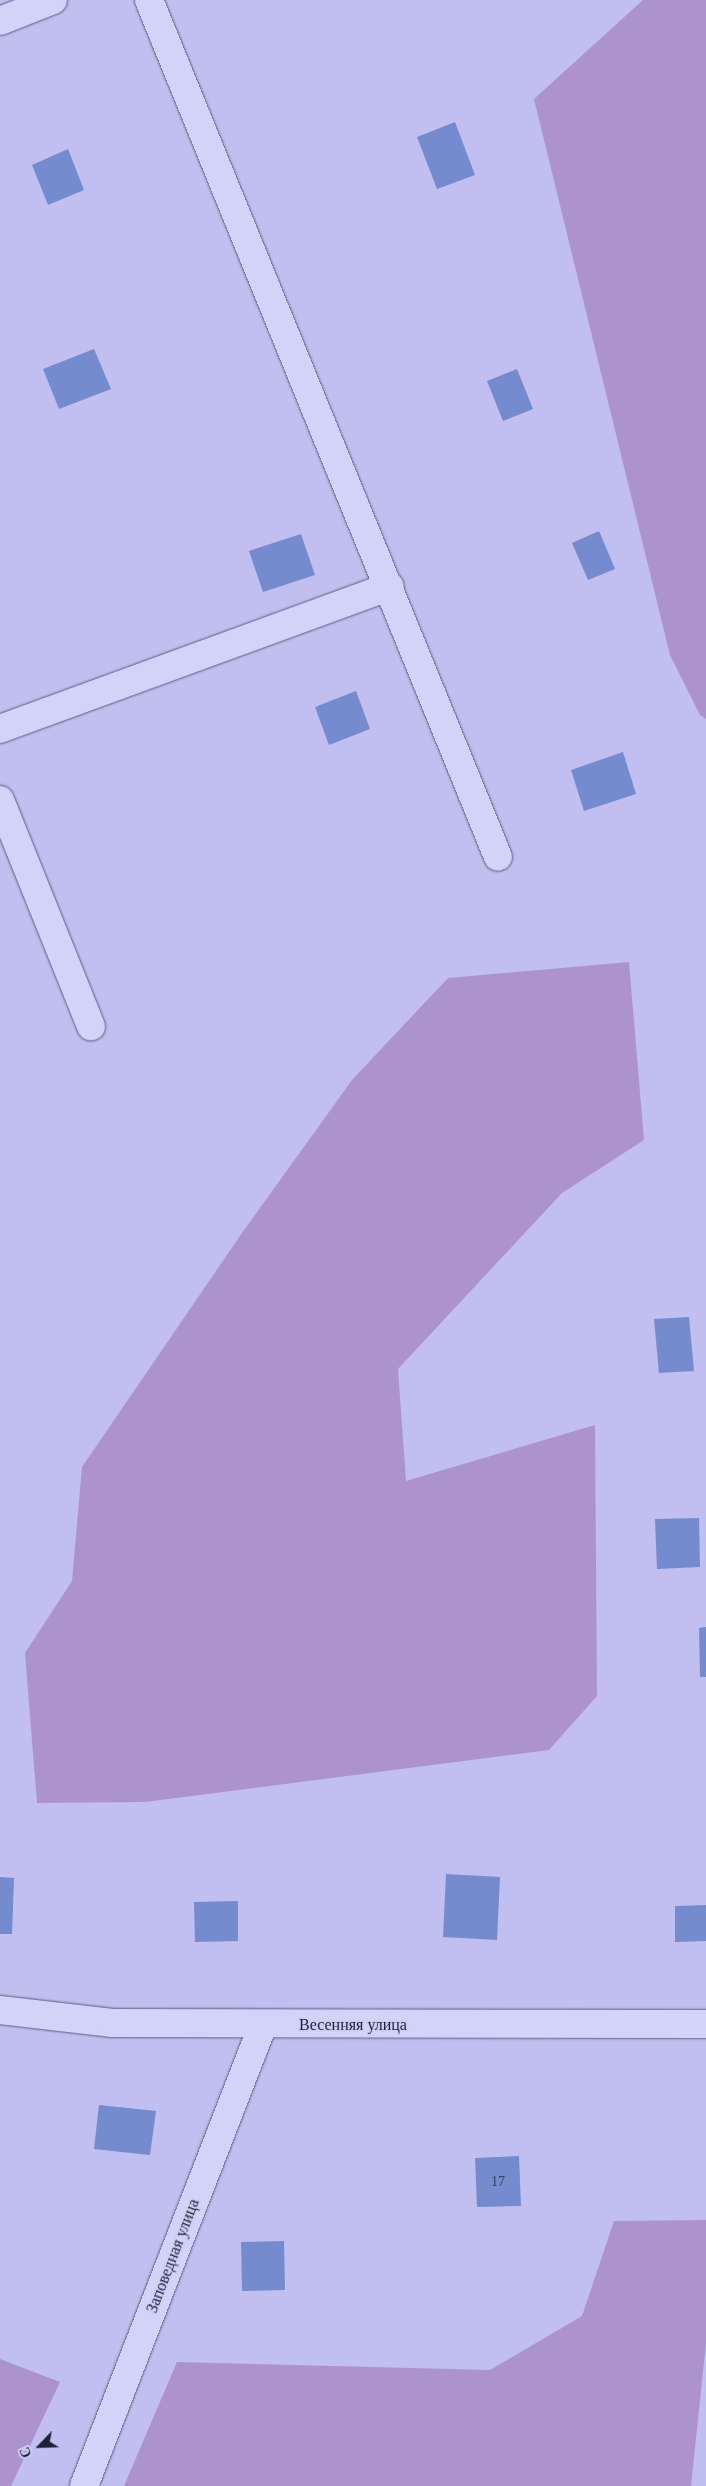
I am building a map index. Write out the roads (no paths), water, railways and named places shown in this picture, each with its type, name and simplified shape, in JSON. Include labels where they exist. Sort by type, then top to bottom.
[{"type":"street","points":[[0,21],[53,0]]},
{"type":"street","points":[[149,0],[390,586],[498,858]]},
{"type":"street","points":[[0,729],[390,586]]},
{"type":"street","points":[[0,800],[90,1026]]},
{"type":"street","name":"Весенняя улица","points":[[0,2010],[112,2023],[262,2026],[706,2024]]},
{"type":"street","name":"Заповедная улица","points":[[84,2486],[262,2026]]}]
